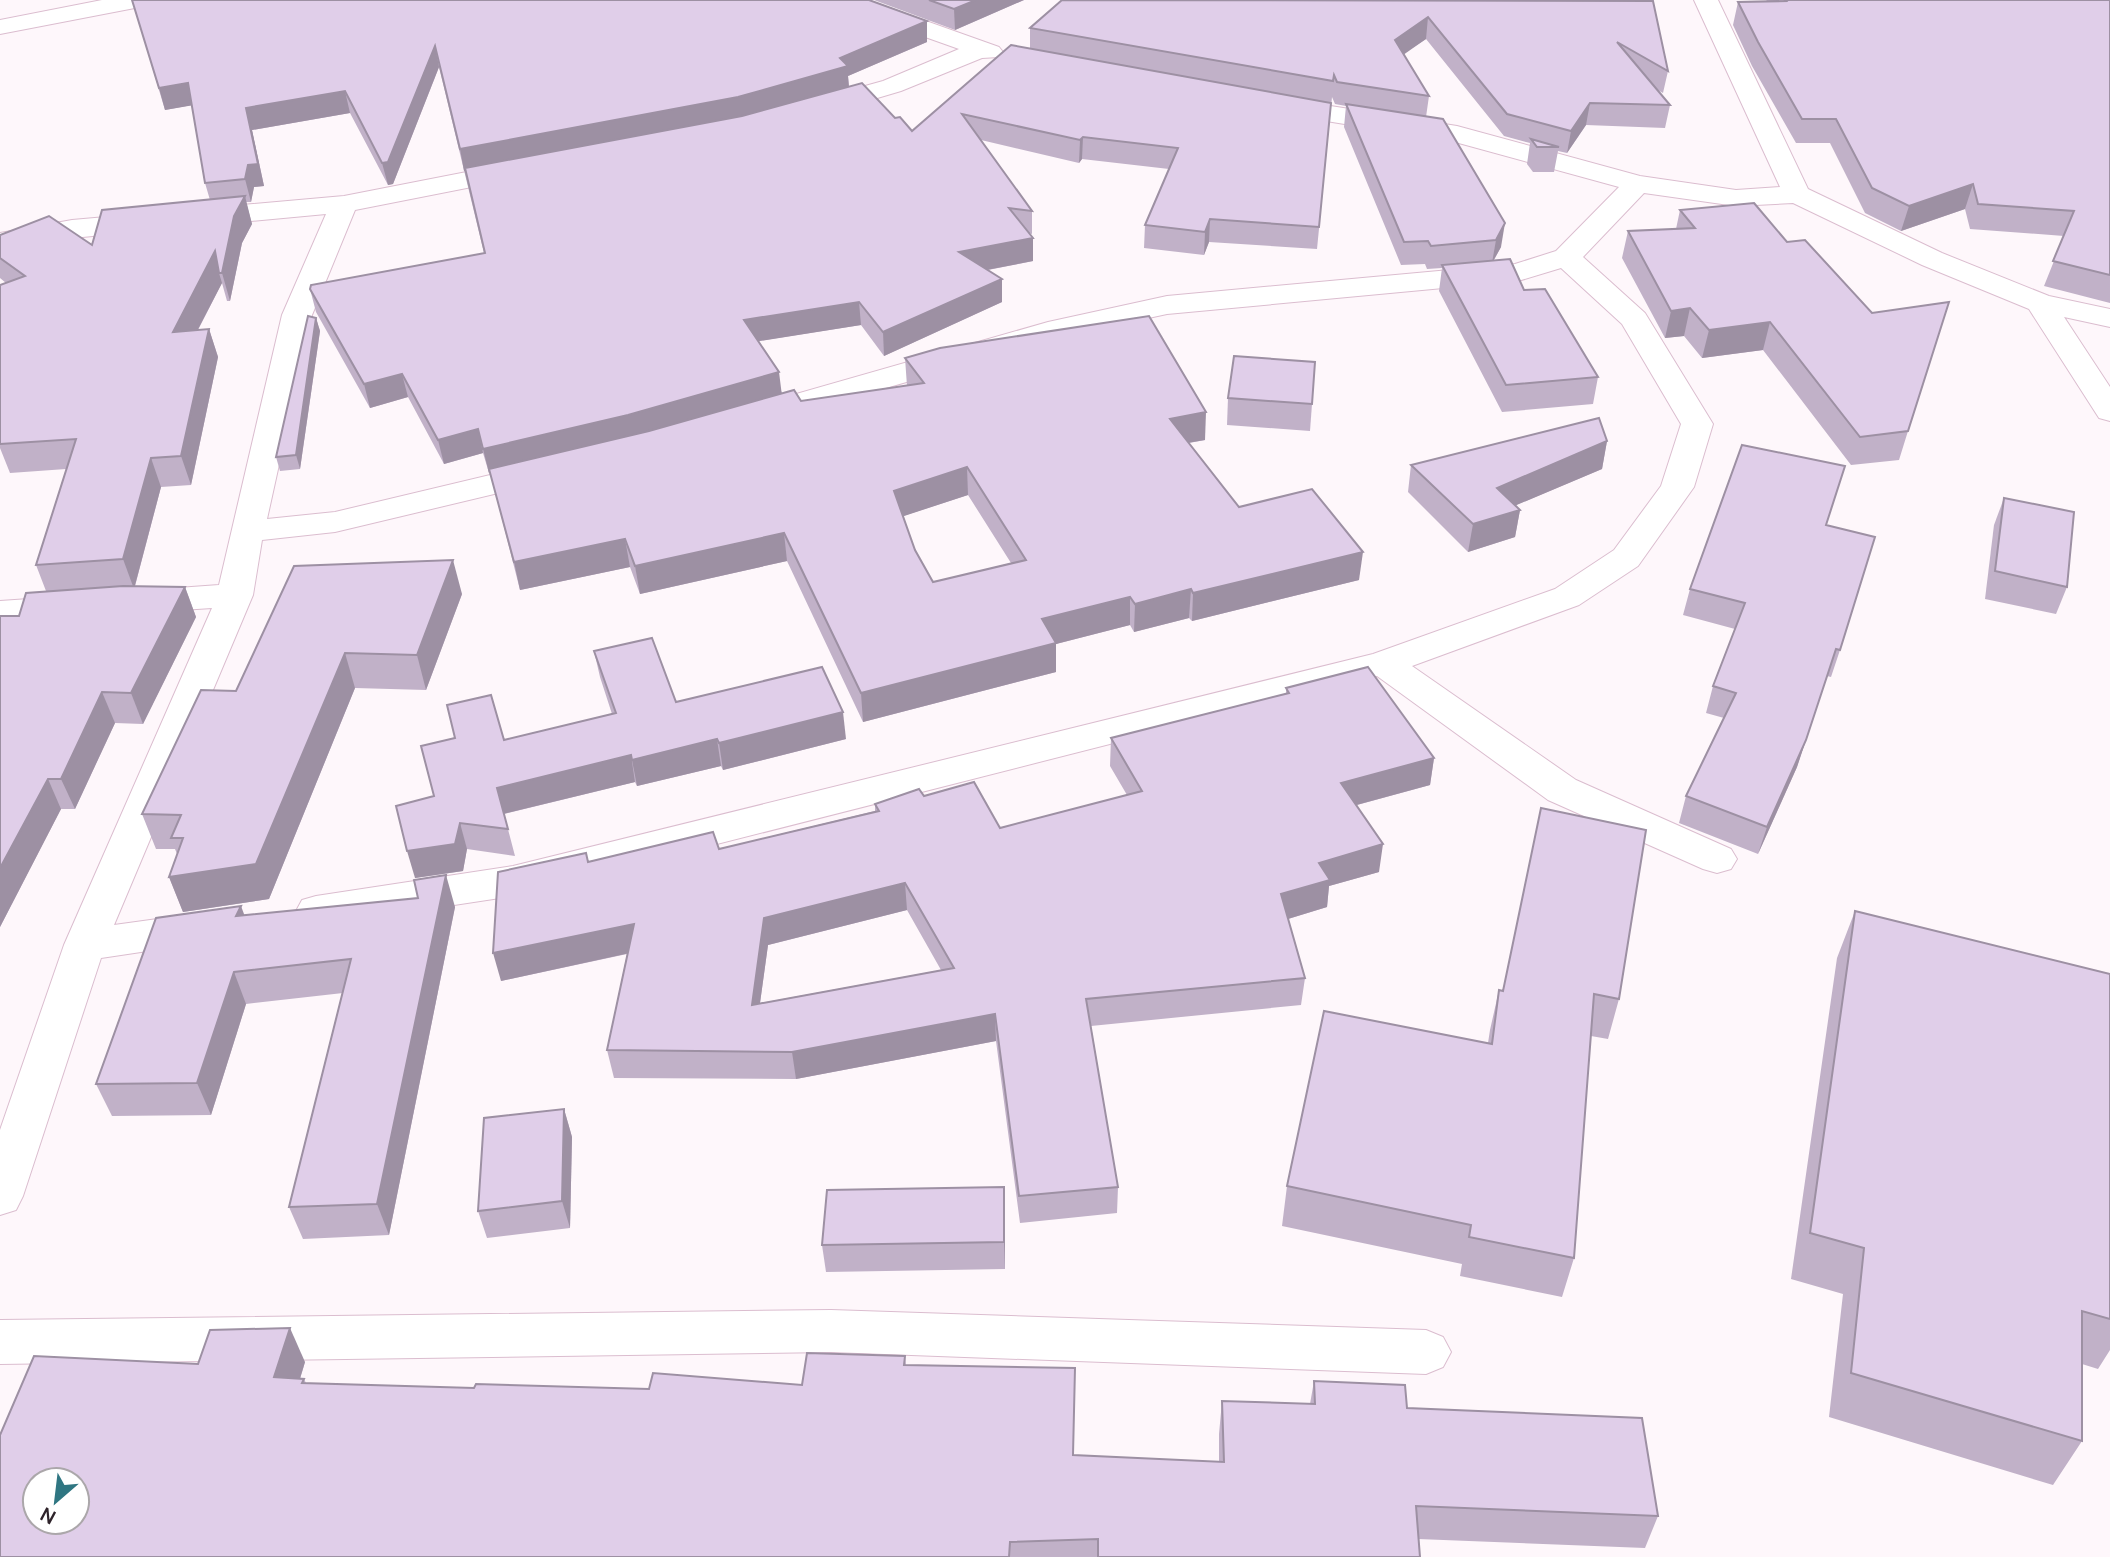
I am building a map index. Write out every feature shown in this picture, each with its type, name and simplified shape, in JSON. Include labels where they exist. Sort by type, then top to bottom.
[{"type":"street","points":[[0,27],[140,0]]},
{"type":"street","points":[[844,0],[979,50],[1020,58]]},
{"type":"street","points":[[1706,0],[1797,194]]},
{"type":"street","points":[[798,113],[892,86],[979,50]]},
{"type":"street","points":[[1261,103],[1457,134],[1638,184],[1736,198],[1797,194],[1932,259],[2040,303],[2110,318]]},
{"type":"street","points":[[0,242],[72,229],[344,204],[548,165]]},
{"type":"street","points":[[733,422],[1059,328],[1167,305],[1518,272],[1566,257],[1638,184]]},
{"type":"street","points":[[3,1176],[85,946],[235,595],[247,531],[297,315],[344,204]]},
{"type":"street","points":[[278,916],[513,881],[1383,663],[1567,597],[1626,558],[1677,487],[1697,424],[1634,319],[1566,257]]},
{"type":"street","points":[[2040,303],[2110,411]]},
{"type":"street","points":[[247,531],[335,522],[575,465]]},
{"type":"street","points":[[0,612],[235,595]]},
{"type":"street","points":[[1383,663],[1562,790],[1717,859]]},
{"type":"street","points":[[85,946],[237,923]]},
{"type":"street","points":[[0,1342],[831,1331],[1426,1352]]},
{"type":"building","points":[[132,0],[869,0],[927,21],[840,58],[848,66],[738,97],[460,149],[435,46],[388,162],[382,163],[345,91],[246,108],[258,164],[248,165],[245,179],[205,183],[188,83],[159,88]]},
{"type":"building","points":[[929,0],[976,0],[954,9]]},
{"type":"building","points":[[1062,0],[1653,1],[1668,71],[1617,42],[1670,105],[1590,103],[1571,131],[1507,114],[1428,17],[1395,40],[1429,96],[1337,82],[1334,75],[1333,81],[1030,28]]},
{"type":"building","points":[[2110,0],[2110,275],[2053,261],[2074,211],[1978,204],[1973,184],[1909,206],[1872,188],[1836,119],[1802,119],[1738,2]]},
{"type":"building","points":[[1011,45],[1331,103],[1319,227],[1210,219],[1205,232],[1145,225],[1178,148],[1083,137],[1080,140],[962,114],[1032,211],[1009,208],[1033,238],[959,252],[1002,279],[883,332],[859,302],[744,320],[779,372],[628,415],[483,449],[478,429],[438,440],[402,374],[364,384],[310,289],[311,285],[485,253],[465,168],[742,116],[862,83],[895,118],[900,117],[912,131]]},
{"type":"building","points":[[1346,104],[1443,119],[1505,223],[1496,240],[1431,246],[1428,241],[1404,242]]},
{"type":"building","points":[[1531,139],[1559,147],[1537,147]]},
{"type":"building","points":[[245,196],[234,216],[222,273],[219,273],[215,251],[173,332],[209,329],[181,456],[151,458],[123,559],[36,565],[76,439],[0,444],[0,285],[25,276],[0,258],[0,235],[49,216],[92,245],[102,210]]},
{"type":"building","points":[[1754,203],[1787,242],[1805,240],[1872,313],[1949,302],[1908,431],[1860,437],[1770,322],[1709,330],[1690,308],[1671,311],[1628,231],[1695,228],[1680,210]]},
{"type":"building","points":[[1510,259],[1524,290],[1545,289],[1598,377],[1506,385],[1442,265]]},
{"type":"building","points":[[308,316],[316,318],[296,455],[276,457]]},
{"type":"building","points":[[1149,316],[1206,412],[1170,419],[1239,507],[1312,489],[1363,552],[1193,593],[1191,589],[1135,604],[1130,597],[1042,619],[1056,643],[861,693],[784,533],[635,566],[625,539],[514,562],[489,469],[649,431],[794,390],[801,401],[924,383],[905,358],[940,348]],"holes":[[[967,467],[1026,560],[933,582],[915,550],[894,491]]]},
{"type":"building","points":[[1234,356],[1315,362],[1312,404],[1228,398]]},
{"type":"building","points":[[1599,418],[1607,441],[1497,488],[1520,510],[1473,524],[1411,465]]},
{"type":"building","points":[[1742,445],[1845,466],[1826,525],[1875,537],[1840,650],[1836,649],[1806,740],[1767,827],[1686,796],[1736,693],[1713,686],[1745,603],[1690,589]]},
{"type":"building","points":[[2004,498],[2074,512],[2067,587],[1995,571]]},
{"type":"building","points":[[453,560],[417,655],[345,653],[256,864],[169,877],[183,838],[171,838],[181,815],[142,814],[201,690],[236,691],[294,566]]},
{"type":"building","points":[[123,586],[185,587],[131,693],[102,692],[61,779],[48,779],[0,868],[0,616],[19,616],[26,593]]},
{"type":"building","points":[[652,638],[676,702],[822,667],[843,712],[719,743],[717,739],[632,760],[631,755],[497,788],[508,829],[460,823],[455,844],[407,851],[396,806],[434,796],[421,746],[455,738],[447,705],[491,695],[504,740],[616,713],[594,651]]},
{"type":"building","points":[[1368,667],[1434,758],[1341,783],[1383,844],[1319,863],[1330,880],[1281,894],[1305,978],[1086,999],[1118,1187],[1019,1196],[995,1014],[792,1052],[607,1050],[634,924],[493,953],[498,872],[586,853],[588,862],[713,832],[719,849],[879,811],[875,804],[919,789],[924,796],[974,782],[1000,828],[1142,791],[1111,738],[1289,693],[1286,688]],"holes":[[[905,883],[954,968],[752,1005],[764,918]]]},
{"type":"building","points":[[1541,808],[1646,830],[1619,999],[1594,994],[1574,1258],[1469,1237],[1471,1225],[1287,1186],[1324,1011],[1492,1044],[1499,990],[1503,991]]},
{"type":"building","points":[[446,875],[377,1204],[289,1207],[351,959],[234,972],[197,1083],[96,1084],[156,918],[241,906],[236,916],[418,898],[414,880]]},
{"type":"building","points":[[1855,911],[2110,974],[2110,1319],[2082,1311],[2082,1441],[1851,1373],[1864,1248],[1810,1233]]},
{"type":"building","points":[[564,1109],[562,1201],[478,1211],[484,1118]]},
{"type":"building","points":[[1004,1187],[1004,1242],[822,1245],[827,1190]]},
{"type":"building","points":[[290,1328],[274,1377],[304,1379],[302,1383],[649,1389],[653,1373],[802,1385],[807,1353],[905,1356],[904,1365],[1075,1368],[1073,1455],[1224,1462],[1222,1401],[1315,1404],[1314,1381],[1405,1385],[1407,1408],[1642,1418],[1658,1516],[1416,1506],[1420,1557],[1098,1557],[1098,1539],[1010,1542],[1009,1557],[0,1557],[0,1435],[34,1356],[198,1364],[210,1330]]}]
